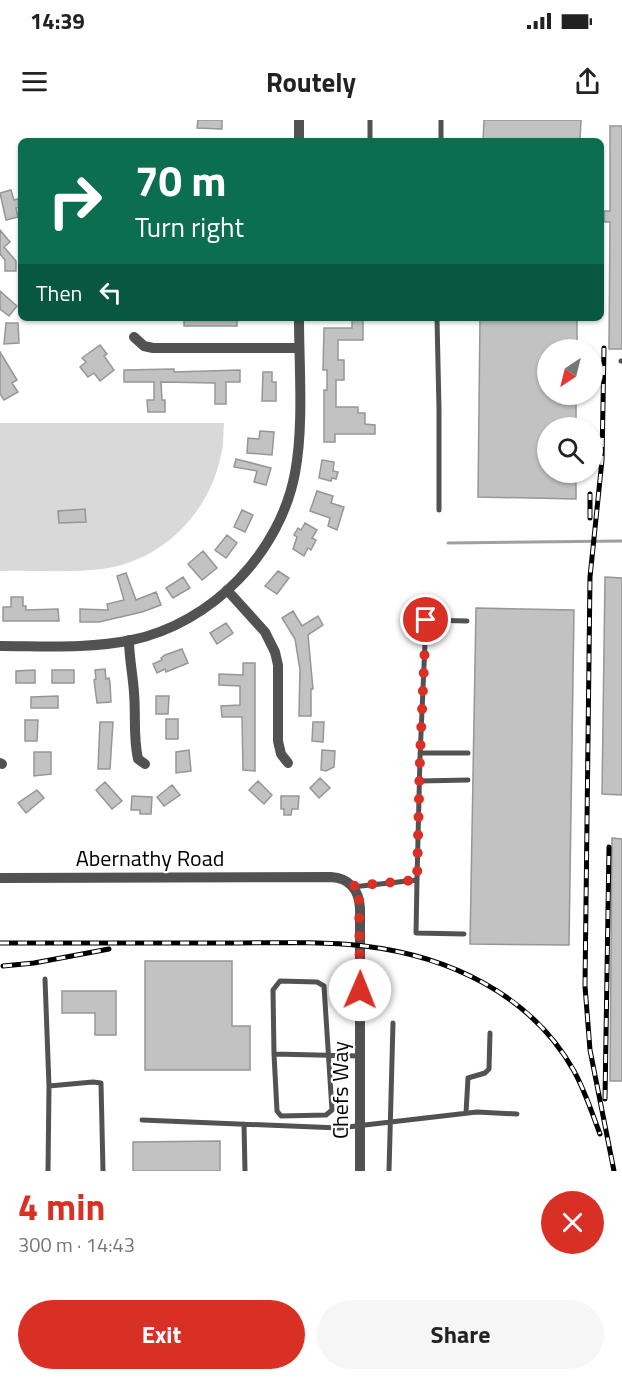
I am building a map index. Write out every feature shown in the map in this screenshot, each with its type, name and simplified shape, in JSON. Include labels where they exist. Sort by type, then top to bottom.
[{"type":"street","points":[[300,120],[300,138]]},
{"type":"street","points":[[0,646],[91,646],[145,637],[203,610],[236,582],[267,543],[284,510],[293,484],[300,440],[299,321]]},
{"type":"street","points":[[134,337],[144,346],[153,348],[299,348]]},
{"type":"street","points":[[227,590],[265,632],[275,652],[278,664],[278,748],[288,764]]},
{"type":"street","points":[[129,640],[129,661],[134,695],[134,743],[138,759],[145,764]]},
{"type":"street","name":"Abernathy Road","points":[[0,878],[337,877],[352,886]]},
{"type":"street","name":"Chefs Way","points":[[352,886],[358,896],[360,908],[360,1171]]},
{"type":"lane","points":[[370,120],[370,138]]},
{"type":"lane","points":[[441,120],[441,138]]},
{"type":"lane","points":[[437,321],[439,510]]},
{"type":"lane","points":[[464,934],[416,933],[426,620],[467,621]]},
{"type":"lane","points":[[420,753],[468,753]]},
{"type":"lane","points":[[420,781],[468,780]]},
{"type":"lane","points":[[352,886],[417,880]]},
{"type":"lane","points":[[45,979],[49,1086],[48,1171]]},
{"type":"lane","points":[[280,981],[317,982],[324,986],[332,1110],[326,1115],[281,1116],[278,1111],[274,1054],[273,990],[280,981]]},
{"type":"lane","points":[[389,1171],[393,1023]]},
{"type":"lane","points":[[466,1113],[468,1078],[484,1073],[489,1068],[490,1033]]},
{"type":"lane","points":[[274,1054],[360,1056]]},
{"type":"lane","points":[[49,1086],[101,1083],[103,1171]]},
{"type":"lane","points":[[142,1120],[339,1128],[466,1113],[517,1114]]},
{"type":"lane","points":[[244,1124],[245,1171]]},
{"type":"shaded area","points":[[0,423],[224,423],[222,451],[215,477],[206,497],[180,531],[163,545],[124,564],[102,569],[0,571]]},
{"type":"building","points":[[198,120],[222,120],[222,129],[197,128]]},
{"type":"building","points":[[484,120],[581,120],[580,138],[483,138]]},
{"type":"building","points":[[610,126],[622,126],[622,349],[609,349],[610,222],[604,222],[604,211],[610,211]]},
{"type":"building","points":[[11,190],[14,200],[18,199],[18,208],[16,208],[18,217],[6,220],[0,193]]},
{"type":"building","points":[[0,230],[10,242],[4,247],[16,261],[16,271],[5,271],[5,260],[0,254]]},
{"type":"building","points":[[0,291],[17,306],[9,316],[0,309]]},
{"type":"building","points":[[184,321],[237,321],[237,326],[184,326]]},
{"type":"building","points":[[352,321],[363,321],[363,340],[338,340],[338,360],[344,360],[344,380],[336,380],[336,407],[358,407],[358,413],[365,413],[365,424],[375,425],[375,434],[335,434],[335,442],[324,442],[324,390],[327,390],[327,370],[323,370],[324,328],[352,328]]},
{"type":"building","points":[[480,321],[577,321],[577,339],[537,339],[537,405],[576,405],[576,417],[537,417],[537,483],[576,483],[576,499],[478,497]]},
{"type":"building","points":[[6,323],[18,323],[19,343],[4,344]]},
{"type":"building","points":[[100,345],[107,354],[104,356],[114,370],[100,381],[94,373],[88,377],[80,367],[86,362],[82,358]]},
{"type":"building","points":[[0,352],[17,380],[12,383],[18,392],[4,400],[0,394]]},
{"type":"building","points":[[174,369],[174,372],[240,370],[240,382],[226,382],[226,404],[215,404],[215,383],[161,382],[165,412],[148,412],[147,400],[154,400],[154,382],[124,382],[124,370]]},
{"type":"building","points":[[263,372],[272,372],[272,382],[276,382],[276,401],[262,401]]},
{"type":"building","points":[[260,431],[274,432],[272,455],[247,453],[248,438],[259,439]]},
{"type":"building","points":[[236,459],[271,468],[266,485],[254,482],[257,471],[234,467]]},
{"type":"building","points":[[322,460],[334,462],[333,471],[338,472],[336,479],[332,478],[331,481],[319,478]]},
{"type":"building","points":[[317,491],[333,496],[331,503],[344,507],[337,530],[328,526],[330,518],[310,511]]},
{"type":"building","points":[[85,509],[86,522],[59,523],[58,511]]},
{"type":"building","points":[[242,510],[253,515],[245,532],[234,527]]},
{"type":"building","points":[[305,523],[317,530],[312,538],[316,540],[311,550],[308,548],[304,556],[293,549],[297,537],[294,535]]},
{"type":"building","points":[[227,535],[237,543],[226,558],[215,550]]},
{"type":"building","points":[[203,551],[217,568],[202,580],[188,564]]},
{"type":"building","points":[[278,571],[289,578],[277,594],[265,586]]},
{"type":"building","points":[[126,573],[136,600],[156,592],[161,605],[99,622],[80,622],[80,609],[108,610],[107,604],[124,600],[117,576]]},
{"type":"building","points":[[183,577],[190,588],[173,598],[166,588]]},
{"type":"building","points":[[605,577],[622,578],[622,795],[602,794]]},
{"type":"building","points":[[11,597],[23,597],[23,606],[26,606],[26,610],[58,609],[59,621],[3,621],[3,607],[11,607]]},
{"type":"building","points":[[476,608],[574,610],[569,945],[470,944]]},
{"type":"building","points":[[293,611],[302,626],[318,616],[323,625],[308,635],[313,689],[311,689],[311,716],[299,716],[300,670],[295,639],[282,618]]},
{"type":"building","points":[[226,623],[233,633],[217,644],[210,633]]},
{"type":"building","points":[[182,649],[188,663],[166,672],[165,669],[157,673],[153,664],[162,660],[161,658],[165,655]]},
{"type":"building","points":[[243,663],[255,663],[255,771],[243,770],[242,717],[222,717],[221,706],[240,705],[240,686],[219,685],[219,674],[243,675]]},
{"type":"building","points":[[105,669],[106,679],[109,678],[110,683],[111,702],[97,703],[95,670]]},
{"type":"building","points":[[35,670],[35,683],[16,683],[16,671]]},
{"type":"building","points":[[52,670],[74,670],[74,683],[52,683]]},
{"type":"building","points":[[58,696],[58,708],[31,708],[31,697]]},
{"type":"building","points":[[156,696],[169,696],[168,714],[156,714]]},
{"type":"building","points":[[166,719],[178,719],[178,739],[166,739]]},
{"type":"building","points":[[25,720],[38,720],[37,741],[25,741]]},
{"type":"building","points":[[100,722],[113,722],[110,769],[98,769]]},
{"type":"building","points":[[313,722],[324,722],[323,742],[312,741]]},
{"type":"building","points":[[189,750],[191,771],[176,773],[176,752]]},
{"type":"building","points":[[322,750],[335,751],[334,767],[326,771],[321,770]]},
{"type":"building","points":[[34,752],[51,752],[51,774],[34,776]]},
{"type":"building","points":[[320,778],[330,788],[319,798],[310,788]]},
{"type":"building","points":[[258,781],[272,795],[264,804],[249,790]]},
{"type":"building","points":[[105,782],[122,801],[112,809],[96,790]]},
{"type":"building","points":[[172,785],[180,795],[164,806],[157,797]]},
{"type":"building","points":[[37,790],[44,798],[26,813],[18,803]]},
{"type":"building","points":[[132,796],[152,797],[151,814],[140,814],[140,810],[131,810]]},
{"type":"building","points":[[281,796],[299,796],[298,809],[292,809],[291,815],[284,815],[284,809],[281,809]]},
{"type":"building","points":[[612,838],[622,839],[622,1081],[610,1081]]},
{"type":"building","points":[[145,961],[232,961],[232,1026],[250,1026],[250,1070],[145,1070]]},
{"type":"building","points":[[62,991],[116,991],[116,1035],[95,1035],[95,1013],[62,1013]]},
{"type":"building","points":[[220,1141],[220,1171],[133,1171],[133,1142]]},
{"type":"waterway","points":[[448,543],[622,541]]},
{"type":"railway","points":[[604,348],[602,460],[590,577],[585,986],[590,1050],[614,1171]]},
{"type":"railway","points":[[590,494],[590,518]]},
{"type":"railway","points":[[605,1099],[609,847]]},
{"type":"railway","points":[[0,943],[330,943],[395,951],[426,959],[484,983],[511,1000],[535,1020],[556,1044],[574,1071],[600,1134]]},
{"type":"railway","points":[[3,966],[34,963],[109,949]]},
{"type":"route","points":[[360,990],[359,900],[352,886],[417,880],[426,620]]}]
